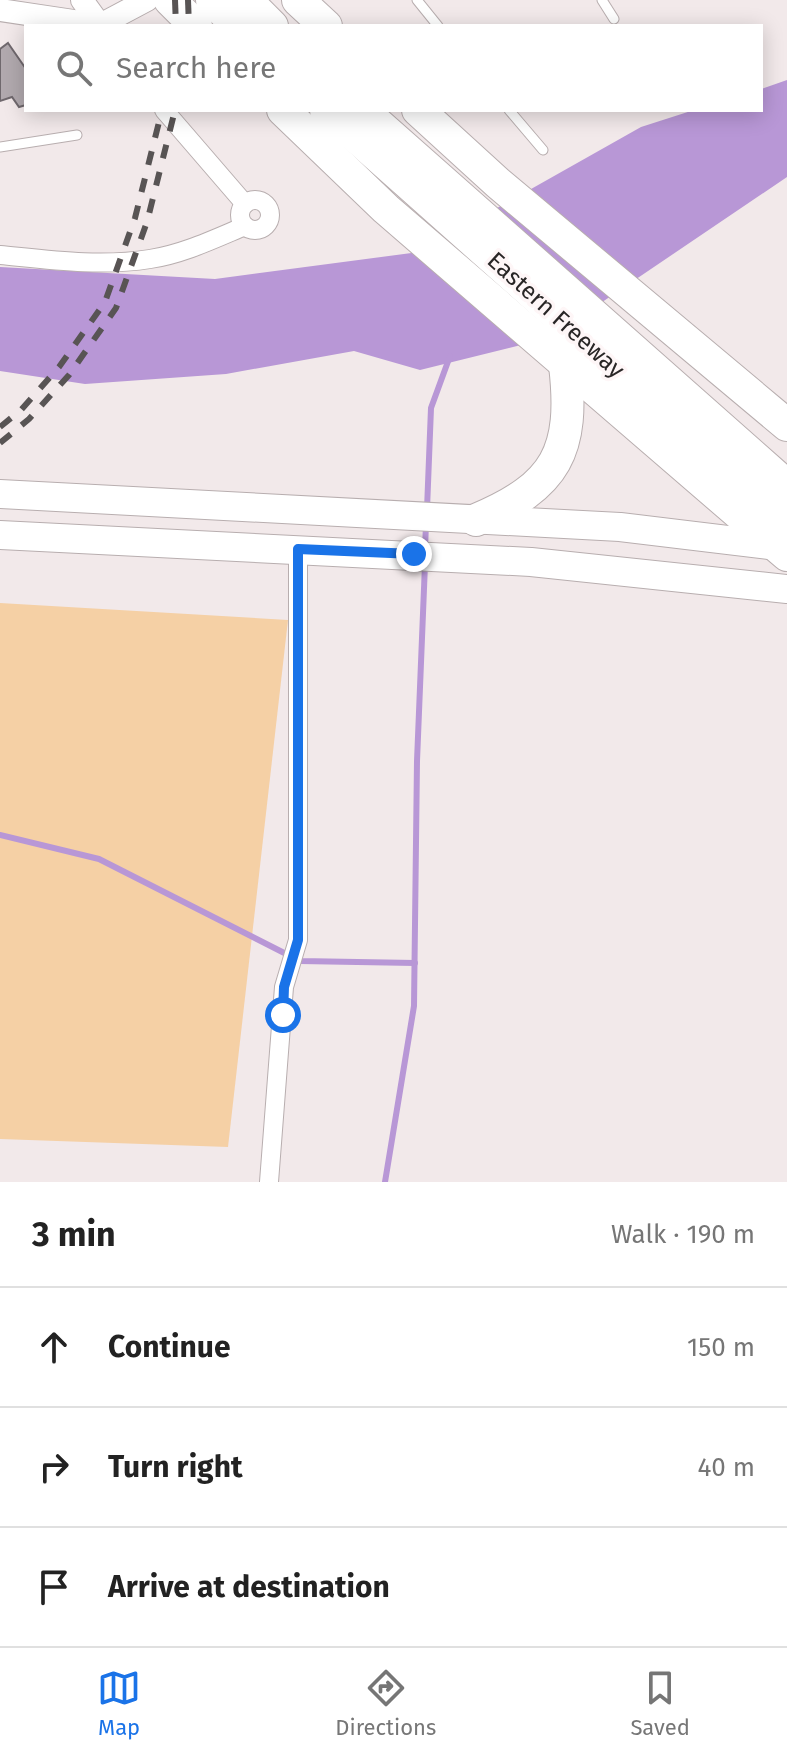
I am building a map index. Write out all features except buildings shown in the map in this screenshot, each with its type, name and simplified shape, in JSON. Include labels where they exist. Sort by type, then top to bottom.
[{"type":"highway","points":[[170,0],[194,24]]},
{"type":"highway","points":[[212,0],[236,24]]},
{"type":"highway","points":[[246,0],[270,24]]},
{"type":"highway","points":[[298,0],[324,24]]},
{"type":"highway","points":[[285,112],[410,229],[558,359],[784,542]]},
{"type":"highway","name":"Eastern Freeway","points":[[328,112],[784,542]]},
{"type":"highway","name":"Eastern Freeway","points":[[364,112],[787,486]]},
{"type":"highway","points":[[420,112],[658,320],[787,425]]},
{"type":"highway","points":[[658,320],[720,386],[787,443]]},
{"type":"highway","points":[[461,520],[519,500],[554,462],[566,435],[569,419],[558,359]]},
{"type":"main road","points":[[0,494],[620,527],[784,542]]},
{"type":"main road","points":[[103,539],[104,500]]},
{"type":"main road","points":[[0,535],[445,556],[604,568],[787,589]]},
{"type":"street","points":[[82,0],[99,24]]},
{"type":"street","points":[[104,24],[147,0]]},
{"type":"street","points":[[0,10],[88,24]]},
{"type":"street","points":[[166,112],[245,204]]},
{"type":"street","points":[[259,201],[267,206],[270,215],[263,228],[254,230],[245,226],[240,218],[245,204],[259,201]]},
{"type":"street","points":[[0,255],[87,263],[151,259],[191,249],[245,226]]},
{"type":"street","points":[[269,1182],[284,987],[298,940],[298,549]]},
{"type":"lane","points":[[417,0],[436,24]]},
{"type":"lane","points":[[602,0],[614,19]]},
{"type":"lane","points":[[511,112],[543,150]]},
{"type":"lane","points":[[0,147],[77,135]]},
{"type":"shaded area","points":[[787,80],[787,177],[549,338],[420,370],[354,351],[226,374],[85,384],[0,371],[0,267],[215,279],[419,252],[641,127],[688,112],[763,112],[763,88]]},
{"type":"shaded area","points":[[0,603],[288,620],[228,1147],[0,1139]]},
{"type":"waterway","points":[[427,509],[431,408],[450,356]]},
{"type":"waterway","points":[[425,549],[426,524]]},
{"type":"waterway","points":[[385,1182],[414,1006],[417,761],[425,564]]},
{"type":"waterway","points":[[0,835],[99,859],[300,961],[415,963]]},
{"type":"railway","points":[[175,0],[176,24]]},
{"type":"railway","points":[[188,0],[189,24]]},
{"type":"railway","points":[[0,427],[21,410],[59,367],[105,302],[135,218],[162,112]]},
{"type":"railway","points":[[0,443],[29,419],[69,375],[116,308],[147,222],[174,112]]},
{"type":"route","points":[[283,1015],[284,987],[298,940],[298,549],[414,554]]}]
